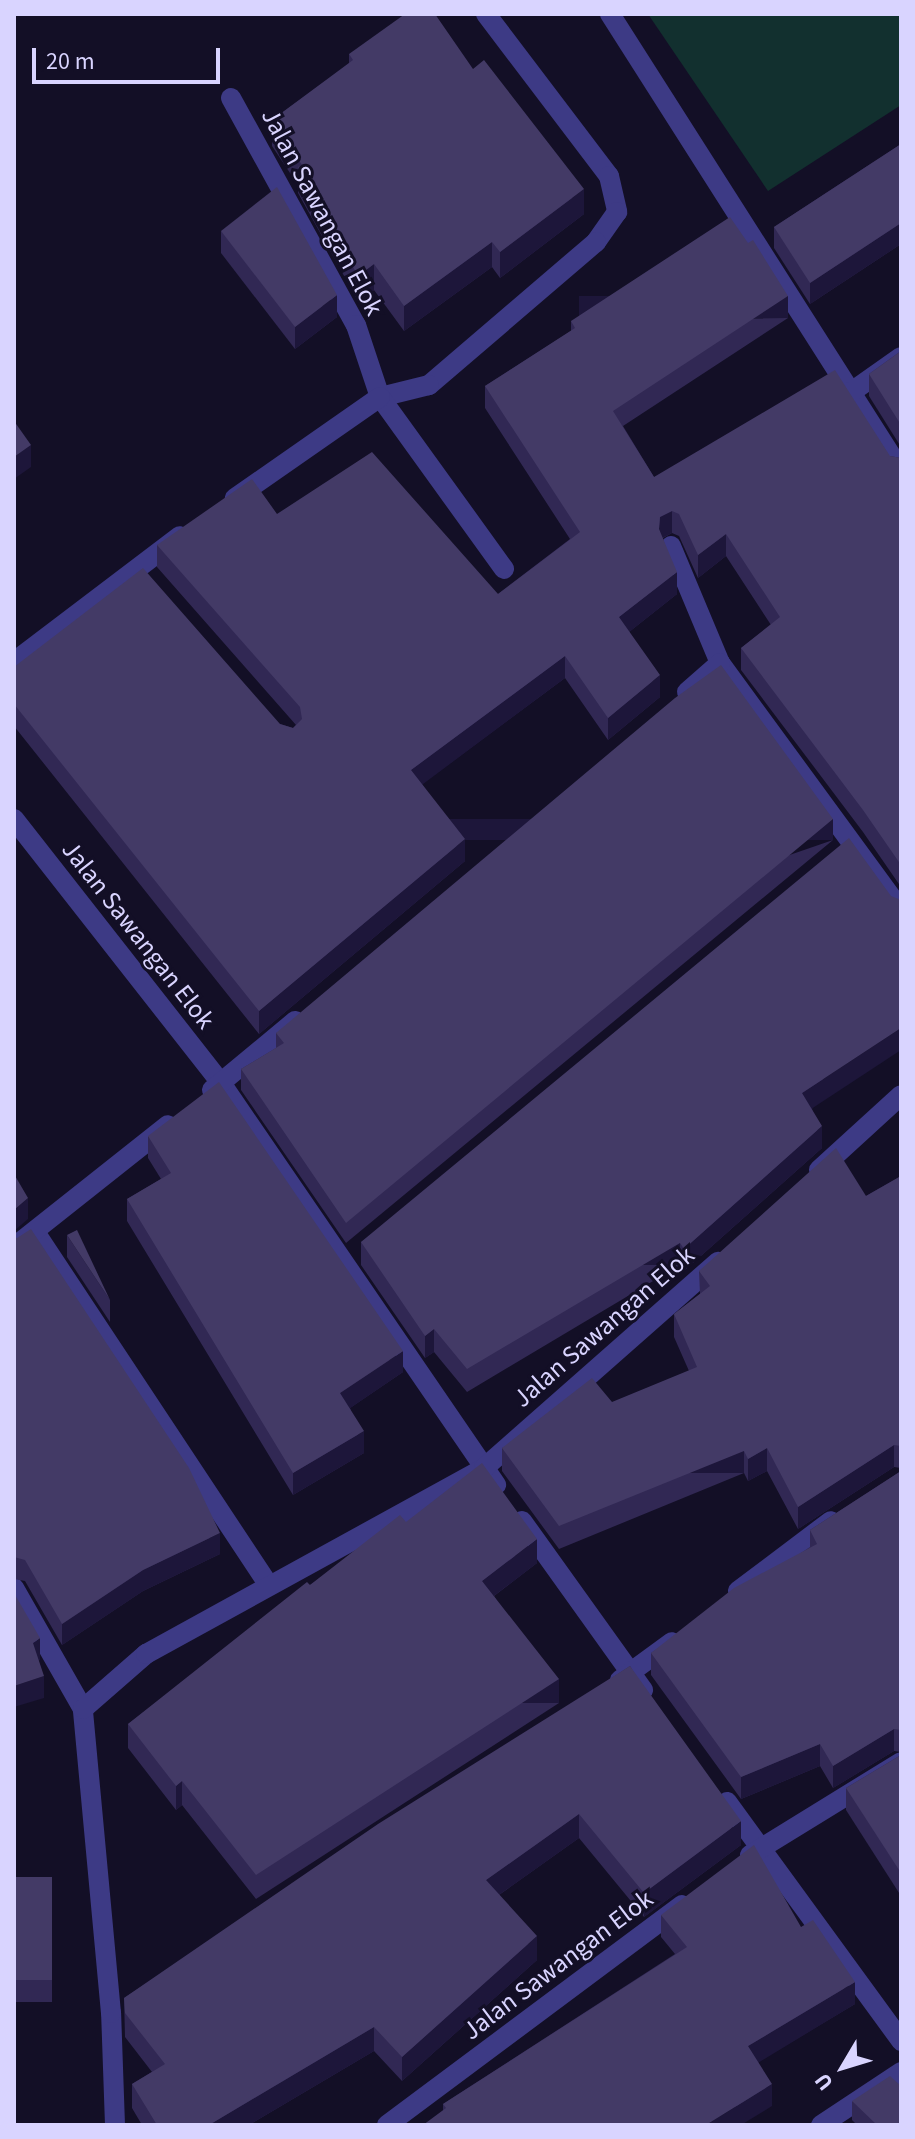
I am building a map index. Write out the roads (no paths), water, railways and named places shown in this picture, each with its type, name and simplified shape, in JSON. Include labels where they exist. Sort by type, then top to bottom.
[{"type":"street","points":[[14,662],[138,565],[380,397],[429,385],[596,242],[617,212],[609,176],[486,14]]},
{"type":"street","points":[[610,14],[901,471]]},
{"type":"street","name":"Jalan Sawangan Elok","points":[[231,98],[356,325],[380,397],[504,569]]},
{"type":"street","points":[[850,393],[901,357]]},
{"type":"street","points":[[671,546],[720,663],[853,840],[901,910]]},
{"type":"street","points":[[138,565],[158,588]]},
{"type":"street","points":[[672,704],[720,663]]},
{"type":"street","name":"Jalan Sawangan Elok","points":[[14,819],[221,1083],[351,1256],[484,1468],[658,1711]]},
{"type":"street","points":[[829,860],[853,840]]},
{"type":"street","points":[[14,1247],[221,1083],[306,1011]]},
{"type":"street","points":[[808,1180],[901,1095]]},
{"type":"street","points":[[35,1232],[267,1583]]},
{"type":"street","name":"Jalan Sawangan Elok","points":[[83,1709],[146,1654],[267,1583],[484,1468],[738,1244]]},
{"type":"street","points":[[726,1600],[848,1510]]},
{"type":"street","points":[[14,1588],[83,1709],[111,2013],[115,2125]]},
{"type":"street","points":[[605,1690],[690,1627]]},
{"type":"street","points":[[735,1866],[760,1847],[901,1762]]},
{"type":"street","points":[[714,1785],[901,2041]]},
{"type":"street","name":"Jalan Sawangan Elok","points":[[387,2125],[698,1894]]},
{"type":"street","points":[[111,2013],[137,1995]]},
{"type":"street","points":[[821,2125],[901,2072]]}]
